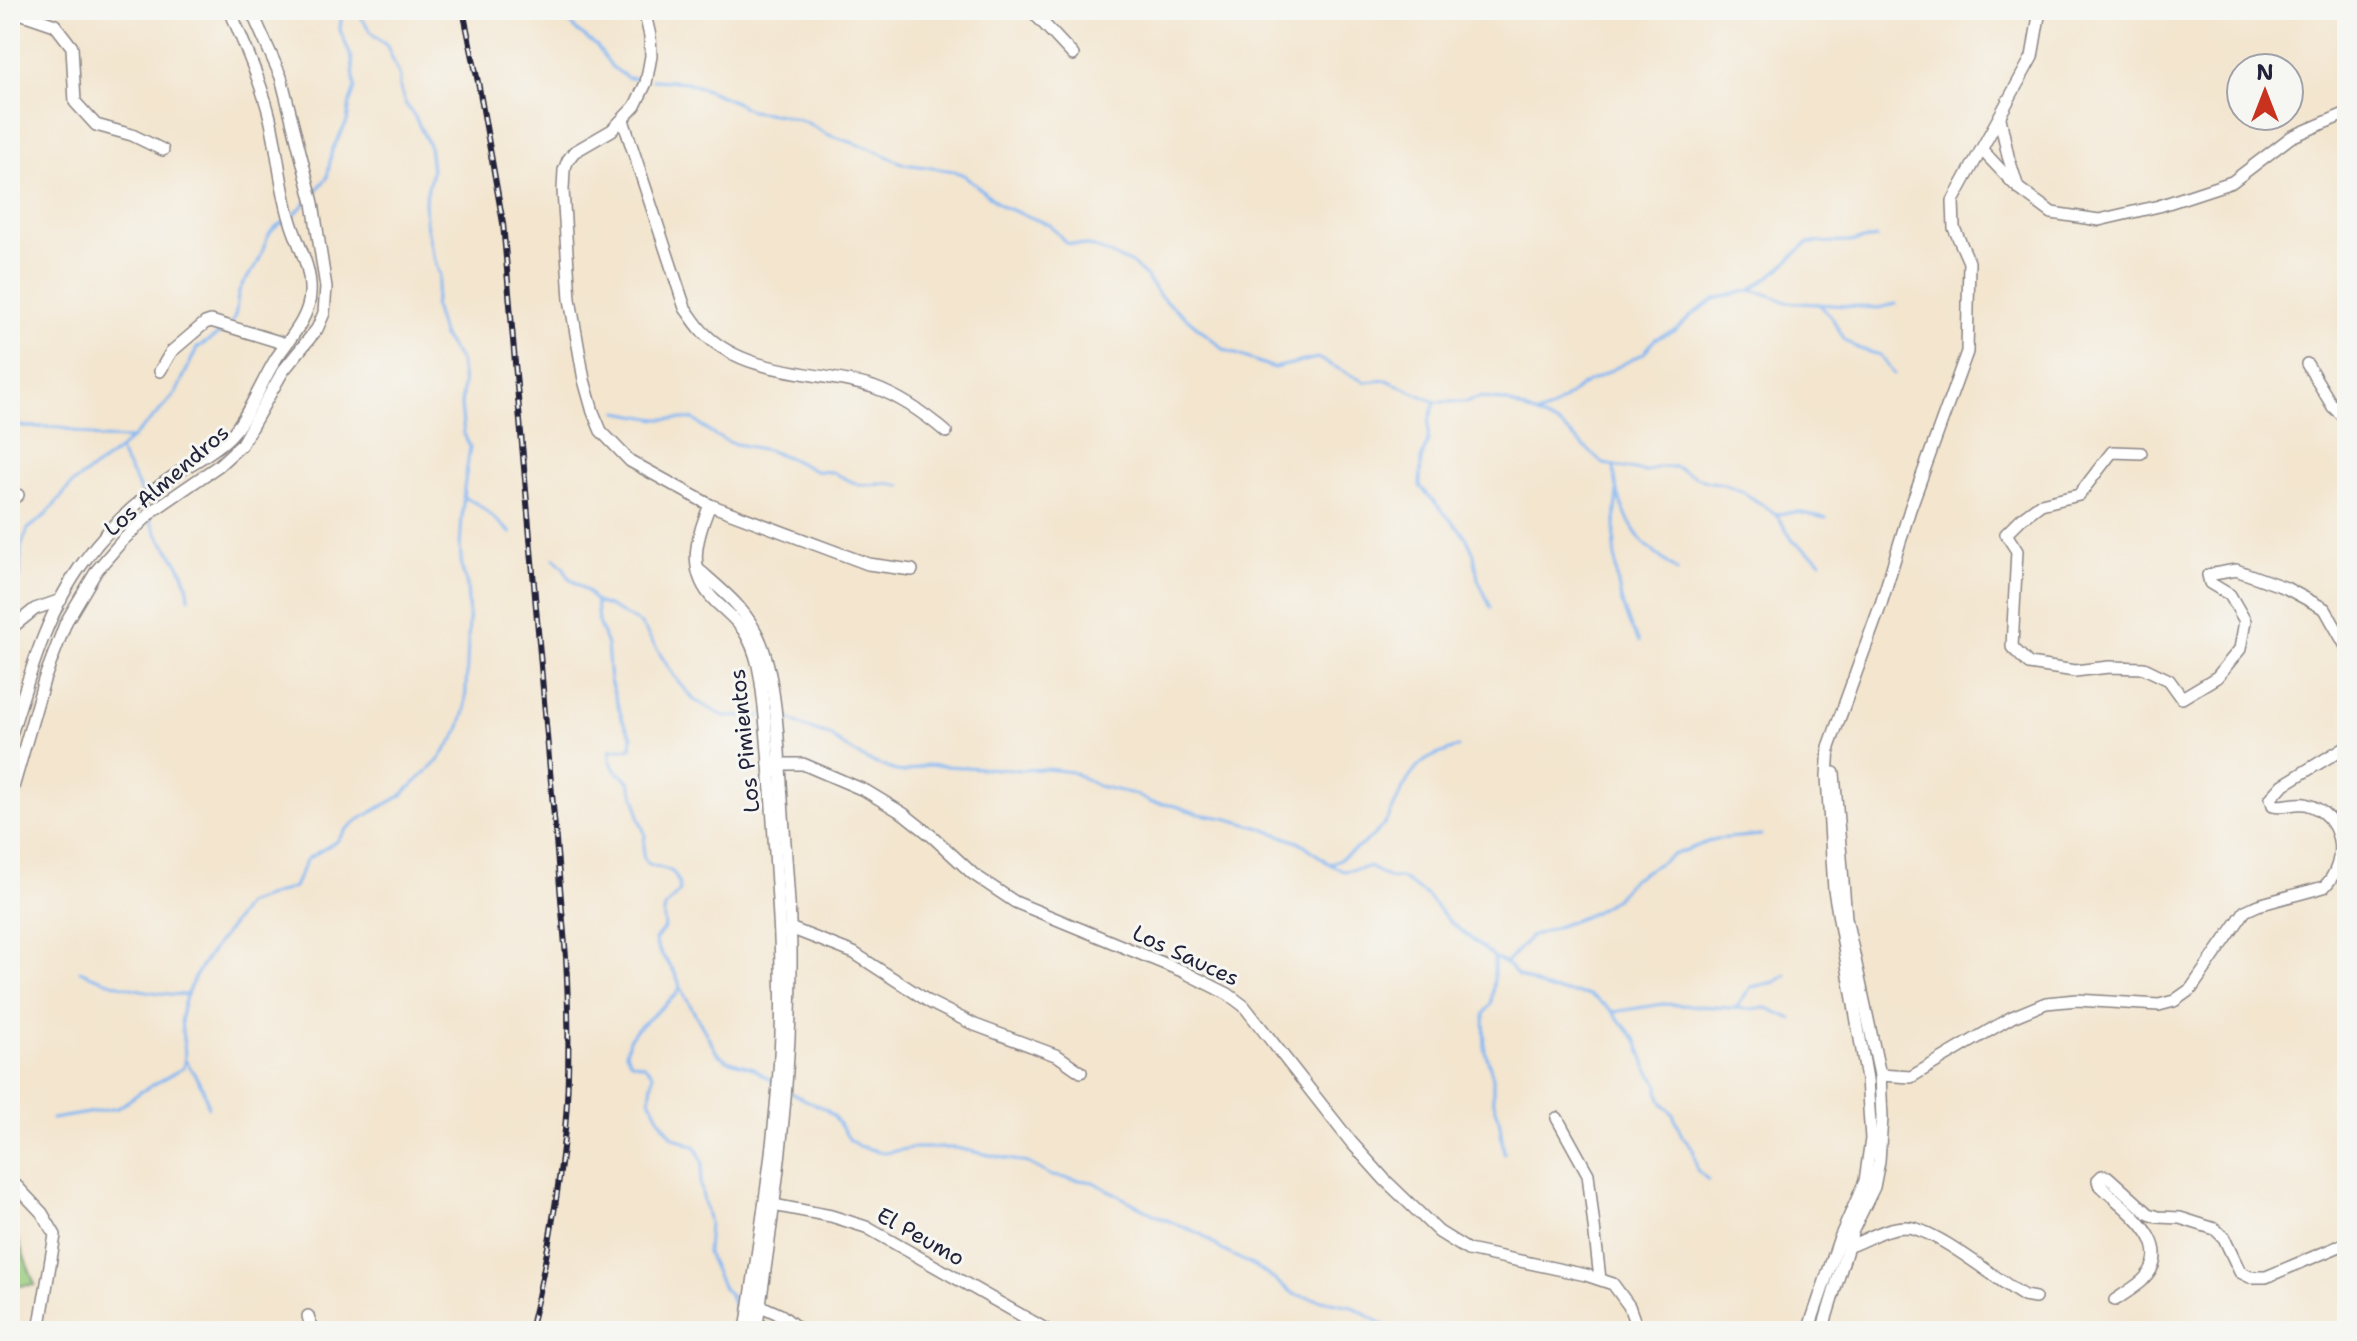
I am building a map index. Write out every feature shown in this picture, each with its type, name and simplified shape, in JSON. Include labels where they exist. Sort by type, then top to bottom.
[{"type":"street","points":[[11,10],[55,25],[72,47],[75,102],[96,125],[132,135],[163,150]]},
{"type":"street","name":"Los Almendros","points":[[10,738],[51,616],[84,561],[143,498],[209,454],[232,434],[308,311],[311,291],[307,268],[290,219],[270,119],[262,89],[230,10]]},
{"type":"street","name":"Los Almendros","points":[[10,798],[44,680],[66,622],[97,570],[154,510],[218,466],[241,445],[283,371],[313,334],[324,313],[326,296],[313,203],[281,77],[251,10]]},
{"type":"street","points":[[644,10],[650,36],[649,68],[635,106],[612,130],[574,152],[564,170],[570,299],[584,380],[601,431],[630,461],[710,505],[868,564],[912,570]]},
{"type":"street","points":[[1031,10],[1073,55]]},
{"type":"street","points":[[1808,1331],[1839,1240],[1865,1181],[1871,1139],[1867,1079],[1834,890],[1827,776],[1829,747],[1967,352],[1969,262],[1954,228],[1953,201],[2032,57],[2040,10]]},
{"type":"street","points":[[1982,150],[2018,188],[2052,213],[2099,220],[2159,206],[2232,182],[2291,137],[2347,113]]},
{"type":"street","points":[[2000,117],[2018,188]]},
{"type":"street","points":[[623,120],[685,308],[705,334],[741,358],[770,367],[872,387],[898,397],[923,412],[946,432]]},
{"type":"street","points":[[160,371],[171,352],[211,321],[286,344]]},
{"type":"street","points":[[296,329],[313,334]]},
{"type":"street","points":[[2307,364],[2333,407],[2347,419]]},
{"type":"street","points":[[2141,453],[2112,452],[2079,495],[2041,504],[2006,534],[2017,551],[2012,647],[2029,664],[2075,671],[2109,667],[2144,668],[2169,680],[2182,698],[2217,677],[2240,649],[2245,621],[2230,595],[2210,583],[2208,575],[2236,570],[2286,588],[2325,609],[2347,648]]},
{"type":"street","name":"Los Pimientos","points":[[710,505],[696,540],[699,570],[742,609],[761,641],[768,664],[782,986],[769,1204]]},
{"type":"street","points":[[10,629],[35,609],[61,600]]},
{"type":"street","points":[[1880,1075],[1911,1077],[2012,1017],[2046,1003],[2077,1000],[2159,1005],[2183,996],[2245,911],[2324,887],[2332,880],[2339,865],[2336,829],[2314,807],[2294,803],[2278,807],[2273,805],[2271,798],[2283,785],[2347,746]]},
{"type":"street","name":"Los Pimientos","points":[[756,1331],[755,1304],[786,1098],[790,928],[774,764]]},
{"type":"street","name":"Los Sauces","points":[[774,764],[803,764],[866,791],[904,814],[973,874],[1015,902],[1182,971],[1228,994],[1244,1006],[1351,1142],[1385,1180],[1453,1242],[1489,1256],[1600,1279]]},
{"type":"street","points":[[1822,1331],[1853,1230],[1874,1187],[1882,1118],[1880,1075],[1846,918],[1834,773]]},
{"type":"street","points":[[790,928],[854,953],[931,1003],[975,1025],[1058,1056],[1081,1072]]},
{"type":"street","points":[[1557,1118],[1588,1174],[1600,1279],[1613,1284],[1620,1291],[1638,1331]]},
{"type":"street","points":[[2115,1300],[2148,1273],[2156,1250],[2145,1229],[2099,1184],[2102,1176],[2108,1177],[2149,1214],[2180,1218],[2215,1229],[2224,1238],[2240,1272],[2250,1277],[2266,1277],[2347,1243]]},
{"type":"street","points":[[10,1179],[42,1213],[55,1235],[40,1328],[75,1331]]},
{"type":"street","name":"El Peumo","points":[[769,1204],[831,1216],[866,1227],[1049,1331]]},
{"type":"street","points":[[1847,1247],[1888,1229],[1909,1227],[1956,1248],[2024,1296],[2035,1298]]},
{"type":"street","points":[[755,1304],[781,1315],[801,1331]]},
{"type":"street","name":"Los Pimientos","points":[[746,1331],[755,1304]]},
{"type":"street","points":[[308,1316],[312,1331]]},
{"type":"green space","points":[[10,1219],[35,1285],[10,1286]]},
{"type":"waterway","points":[[314,193],[327,178],[332,150],[347,122],[355,88],[352,59],[340,30],[342,10]]},
{"type":"waterway","points":[[52,1119],[118,1108],[183,1068],[185,1053],[181,1019],[186,997],[200,969],[246,904],[294,887],[307,859],[337,841],[360,819],[402,795],[438,761],[458,733],[465,711],[469,619],[460,546],[470,447],[464,434],[460,361],[443,337],[434,306],[440,276],[426,223],[425,200],[432,171],[429,145],[405,103],[400,77],[387,46],[372,33],[356,10]]},
{"type":"waterway","points":[[533,10],[567,19],[596,45],[612,67],[628,78],[644,79]]},
{"type":"waterway","points":[[652,80],[687,82],[751,111],[806,122],[826,134],[904,164],[964,175],[1001,206],[1050,225],[1066,243],[1094,247],[1134,265],[1160,296],[1225,350],[1274,368],[1317,358],[1365,382],[1387,380],[1435,402],[1465,402],[1481,397],[1508,402],[1561,426],[1604,464],[1646,472],[1658,467],[1675,467],[1705,481],[1724,484],[1743,492],[1776,514],[1793,541],[1821,561]]},
{"type":"waterway","points":[[292,217],[309,199]]},
{"type":"waterway","points":[[232,322],[242,285],[260,259],[269,234],[286,221]]},
{"type":"waterway","points":[[1537,415],[1550,410],[1583,385],[1644,353],[1655,339],[1676,330],[1715,299],[1751,290],[1781,268],[1807,243],[1877,238]]},
{"type":"waterway","points":[[1751,290],[1786,302],[1878,308],[1896,304]]},
{"type":"waterway","points":[[1818,303],[1832,318],[1845,340],[1857,348],[1880,355],[1894,374]]},
{"type":"waterway","points":[[10,591],[16,588],[20,575],[21,547],[28,529],[46,515],[72,484],[119,450],[156,415],[176,393],[197,348],[224,331]]},
{"type":"waterway","points":[[1435,402],[1421,460],[1420,486],[1466,537],[1474,554],[1478,579],[1491,608]]},
{"type":"waterway","points":[[618,412],[657,419],[693,419],[731,443],[767,450],[815,471],[832,472],[859,485],[902,486]]},
{"type":"waterway","points":[[10,423],[25,427],[60,427],[101,438],[132,439]]},
{"type":"waterway","points":[[119,450],[141,495]]},
{"type":"waterway","points":[[1614,466],[1616,485],[1629,521],[1643,542],[1677,571]]},
{"type":"waterway","points":[[1618,491],[1615,529],[1618,588],[1630,625],[1639,641]]},
{"type":"waterway","points":[[463,497],[478,504],[511,533]]},
{"type":"waterway","points":[[1776,514],[1797,512],[1826,518]]},
{"type":"waterway","points":[[149,518],[183,573],[189,598]]},
{"type":"waterway","points":[[10,559],[21,558]]},
{"type":"waterway","points":[[554,558],[568,577],[596,602],[598,622],[607,645],[610,681],[623,721],[632,736],[631,748],[610,750],[610,760],[615,770],[629,781],[637,803],[645,834],[643,856],[647,863],[673,873],[680,891],[666,906],[665,927],[655,940],[680,987],[677,994],[636,1030],[629,1039],[626,1053],[631,1062],[644,1065],[653,1074],[650,1099],[661,1121],[673,1137],[696,1147],[703,1163],[700,1184],[709,1223],[707,1253],[723,1288],[730,1295],[735,1311],[746,1317]]},
{"type":"waterway","points":[[596,602],[641,624],[674,676],[694,700],[726,717],[760,716]]},
{"type":"waterway","points":[[780,717],[831,736],[867,760],[896,771],[905,772],[926,765],[1072,772],[1098,786],[1134,794],[1150,802],[1261,828],[1303,844],[1343,871],[1369,867],[1389,878],[1401,878],[1426,895],[1450,922],[1518,976],[1549,990],[1590,995],[1610,1009],[1637,1041],[1646,1066],[1658,1084],[1663,1103],[1693,1149],[1697,1170],[1708,1180]]},
{"type":"waterway","points":[[1330,864],[1380,829],[1419,766],[1458,747]]},
{"type":"waterway","points":[[1505,964],[1530,937],[1591,914],[1615,899],[1632,879],[1673,855],[1716,839],[1761,835]]},
{"type":"waterway","points":[[1494,959],[1491,1004],[1484,1014],[1485,1051],[1493,1077],[1493,1099],[1504,1153]]},
{"type":"waterway","points":[[80,971],[132,988],[187,995]]},
{"type":"waterway","points":[[1736,1008],[1751,987],[1775,982],[1786,975]]},
{"type":"waterway","points":[[681,989],[717,1053],[727,1060],[753,1068],[776,1084]]},
{"type":"waterway","points":[[1613,1012],[1663,1004],[1767,1008],[1792,1019]]},
{"type":"waterway","points":[[186,1061],[203,1088],[208,1107]]},
{"type":"waterway","points":[[789,1092],[834,1116],[849,1139],[858,1146],[885,1153],[911,1148],[956,1148],[1028,1163],[1052,1176],[1093,1182],[1159,1217],[1201,1234],[1296,1295],[1352,1306],[1394,1331]]},
{"type":"railway","points":[[463,10],[503,223],[566,957],[568,1087],[565,1130],[551,1231],[530,1331]]}]
